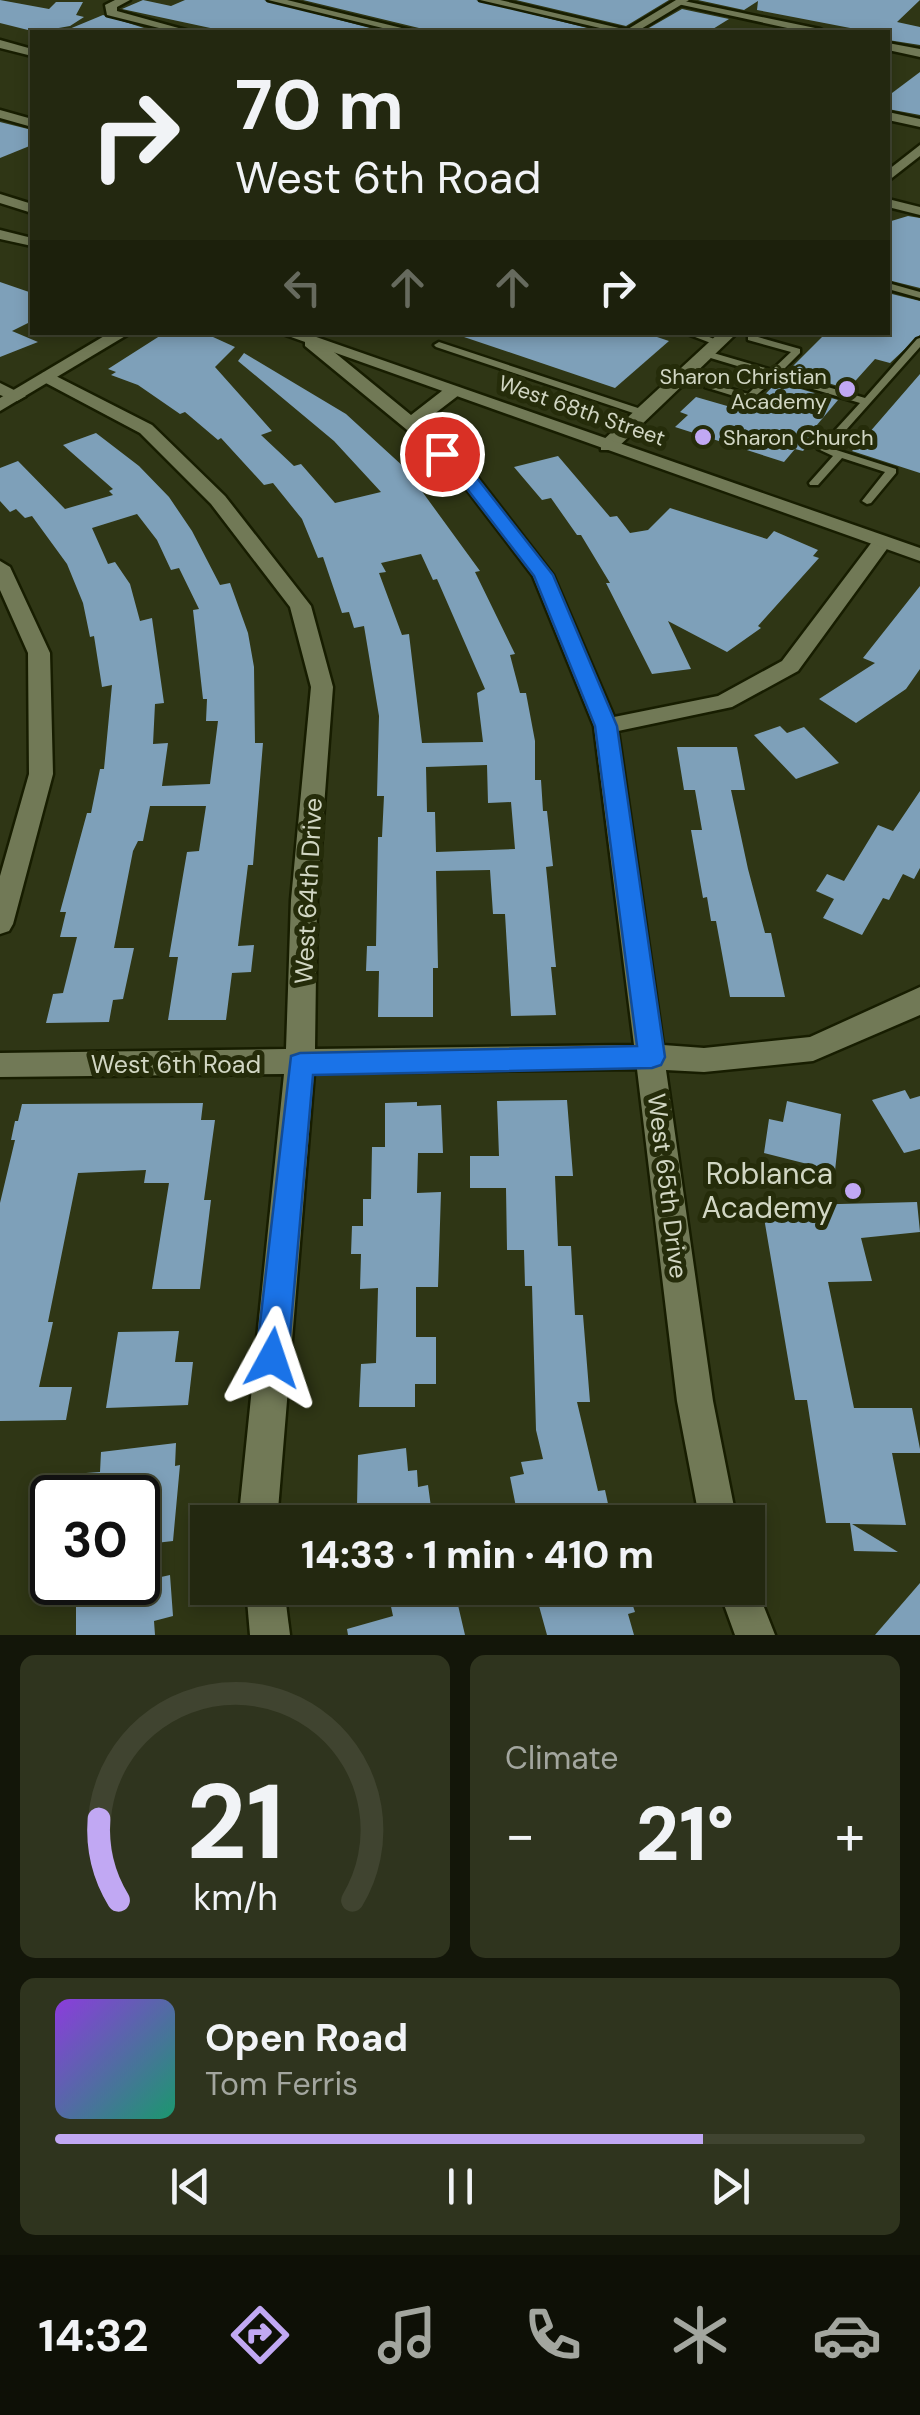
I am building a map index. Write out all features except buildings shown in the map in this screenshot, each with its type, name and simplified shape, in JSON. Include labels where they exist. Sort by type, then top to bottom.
[{"type":"street","points":[[125,0],[111,5],[111,13],[179,30]]},
{"type":"street","points":[[273,0],[403,30]]},
{"type":"street","points":[[485,0],[621,30]]},
{"type":"street","points":[[633,30],[681,2],[811,30]]},
{"type":"street","points":[[0,44],[30,52]]},
{"type":"street","points":[[890,46],[920,53]]},
{"type":"street","points":[[0,114],[30,123]]},
{"type":"street","points":[[890,116],[920,123]]},
{"type":"street","points":[[890,176],[920,149]]},
{"type":"street","points":[[0,198],[30,208]]},
{"type":"street","points":[[890,204],[920,211]]},
{"type":"street","points":[[0,234],[30,242]]},
{"type":"street","points":[[0,406],[9,392],[48,377],[119,335]]},
{"type":"street","name":"West 68th Street","points":[[293,335],[920,555]]},
{"type":"street","name":"West 65th Drive","points":[[311,342],[418,430],[468,478],[543,575],[606,726],[695,1401],[716,1505]]},
{"type":"street","points":[[608,446],[718,343]]},
{"type":"street","name":"West 64th Drive","points":[[48,377],[146,430],[218,500],[300,606],[322,687],[304,900],[300,1064],[258,1505]]},
{"type":"street","points":[[418,430],[420,416],[453,392]]},
{"type":"street","points":[[606,726],[724,702],[790,666],[882,542]]},
{"type":"street","points":[[0,567],[38,653],[41,774],[0,924]]},
{"type":"street","name":"West 6th Road","points":[[0,1064],[300,1064],[652,1057],[704,1060],[812,1049],[912,1006],[920,998]]},
{"type":"street","points":[[267,1605],[270,1635]]},
{"type":"street","points":[[743,1605],[755,1635]]},
{"type":"lane","points":[[890,287],[920,295]]},
{"type":"lane","points":[[708,385],[750,398],[796,351],[751,338]]},
{"type":"lane","points":[[867,501],[892,471],[823,448],[920,341]]},
{"type":"lane","points":[[718,343],[774,374],[867,402]]},
{"type":"lane","points":[[439,345],[643,412]]},
{"type":"lane","points":[[906,356],[920,360]]},
{"type":"lane","points":[[814,483],[840,454]]},
{"type":"place","name":"Sharon Christian Academy","points":[[847,389]]},
{"type":"place","name":"Sharon Church","points":[[703,437]]},
{"type":"place","name":"Roblanca Academy","points":[[853,1191]]},
{"type":"route","points":[[272,1358],[300,1064],[652,1057],[606,726],[543,575],[468,478],[442,454]]}]
